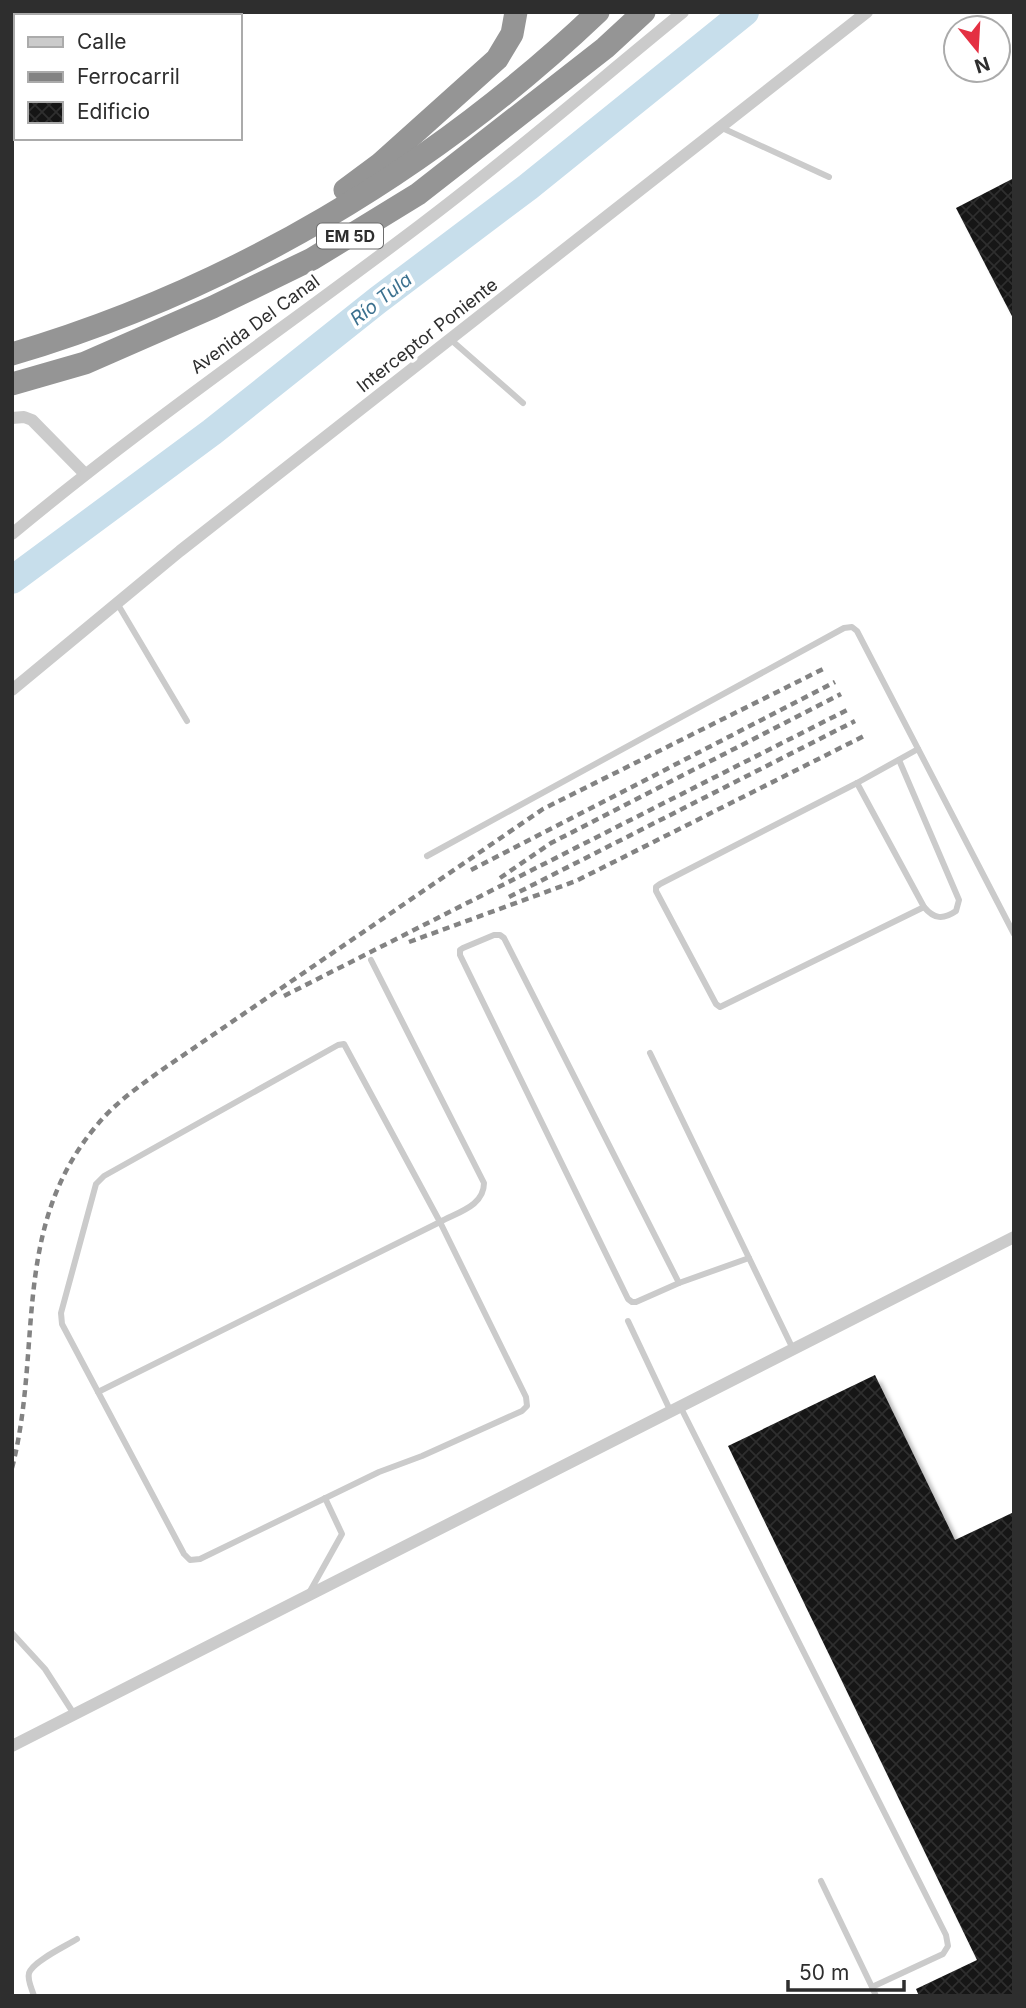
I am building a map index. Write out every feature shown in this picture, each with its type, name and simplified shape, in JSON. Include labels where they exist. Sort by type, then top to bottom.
[{"type":"highway","points":[[190,288],[211,265],[295,222],[333,199],[380,164],[497,59],[512,34],[516,12]]},
{"type":"highway","name":"EM 5D","points":[[12,354],[68,338],[190,288],[299,234],[398,173],[516,86],[598,12]]},
{"type":"highway","name":"EM 5D","points":[[12,384],[85,363],[213,307],[312,259],[418,194],[605,48],[644,12]]},
{"type":"street","name":"Avenida Del Canal","points":[[12,534],[85,474],[424,222],[683,12]]},
{"type":"street","name":"Interceptor Poniente","points":[[12,690],[180,551],[867,12]]},
{"type":"street","points":[[12,418],[24,417],[32,420],[85,474]]},
{"type":"street","points":[[12,1746],[1014,1237]]},
{"type":"lane","points":[[720,127],[830,177]]},
{"type":"lane","points":[[450,339],[523,403]]},
{"type":"lane","points":[[117,603],[187,720]]},
{"type":"lane","points":[[427,856],[844,628],[852,627],[857,631],[1014,934]]},
{"type":"lane","points":[[918,749],[656,887],[656,891],[685,949],[720,1007],[924,906]]},
{"type":"lane","points":[[857,783],[924,906],[940,918],[956,911],[959,900],[899,760]]},
{"type":"lane","points":[[679,1283],[504,938],[500,935],[494,936],[463,948],[460,954],[628,1299],[636,1302],[679,1283],[749,1258]]},
{"type":"lane","points":[[98,1392],[479,1201],[484,1193],[484,1183],[371,960]]},
{"type":"lane","points":[[338,1045],[344,1045],[440,1222],[526,1397],[527,1406],[522,1411],[422,1456],[379,1472],[200,1559],[190,1560],[184,1554],[61,1319],[99,1180],[338,1045]]},
{"type":"lane","points":[[650,1053],[793,1349]]},
{"type":"lane","points":[[628,1321],[946,1935],[948,1946],[943,1954],[872,1987]]},
{"type":"lane","points":[[308,1595],[342,1534],[325,1498]]},
{"type":"lane","points":[[12,1633],[45,1669],[74,1714]]},
{"type":"lane","points":[[821,1881],[876,1996]]},
{"type":"lane","points":[[34,1996],[30,1971],[37,1963],[77,1939]]},
{"type":"building","points":[[1014,178],[1014,320],[956,208]]},
{"type":"building","points":[[875,1375],[955,1540],[1014,1512],[1014,1996],[919,1996],[916,1989],[977,1960],[728,1446]]},
{"type":"waterway","name":"Río Tula","points":[[12,580],[212,432],[378,300],[528,187],[745,12]]},
{"type":"railway","points":[[12,1468],[21,1423],[40,1247],[51,1205],[70,1164],[97,1125],[112,1109],[166,1067],[543,809],[827,667]]},
{"type":"railway","points":[[471,870],[835,682]]},
{"type":"railway","points":[[500,878],[551,843],[841,694]]},
{"type":"railway","points":[[284,996],[849,709]]},
{"type":"railway","points":[[509,897],[855,721]]},
{"type":"railway","points":[[409,942],[576,881],[864,736]]}]
